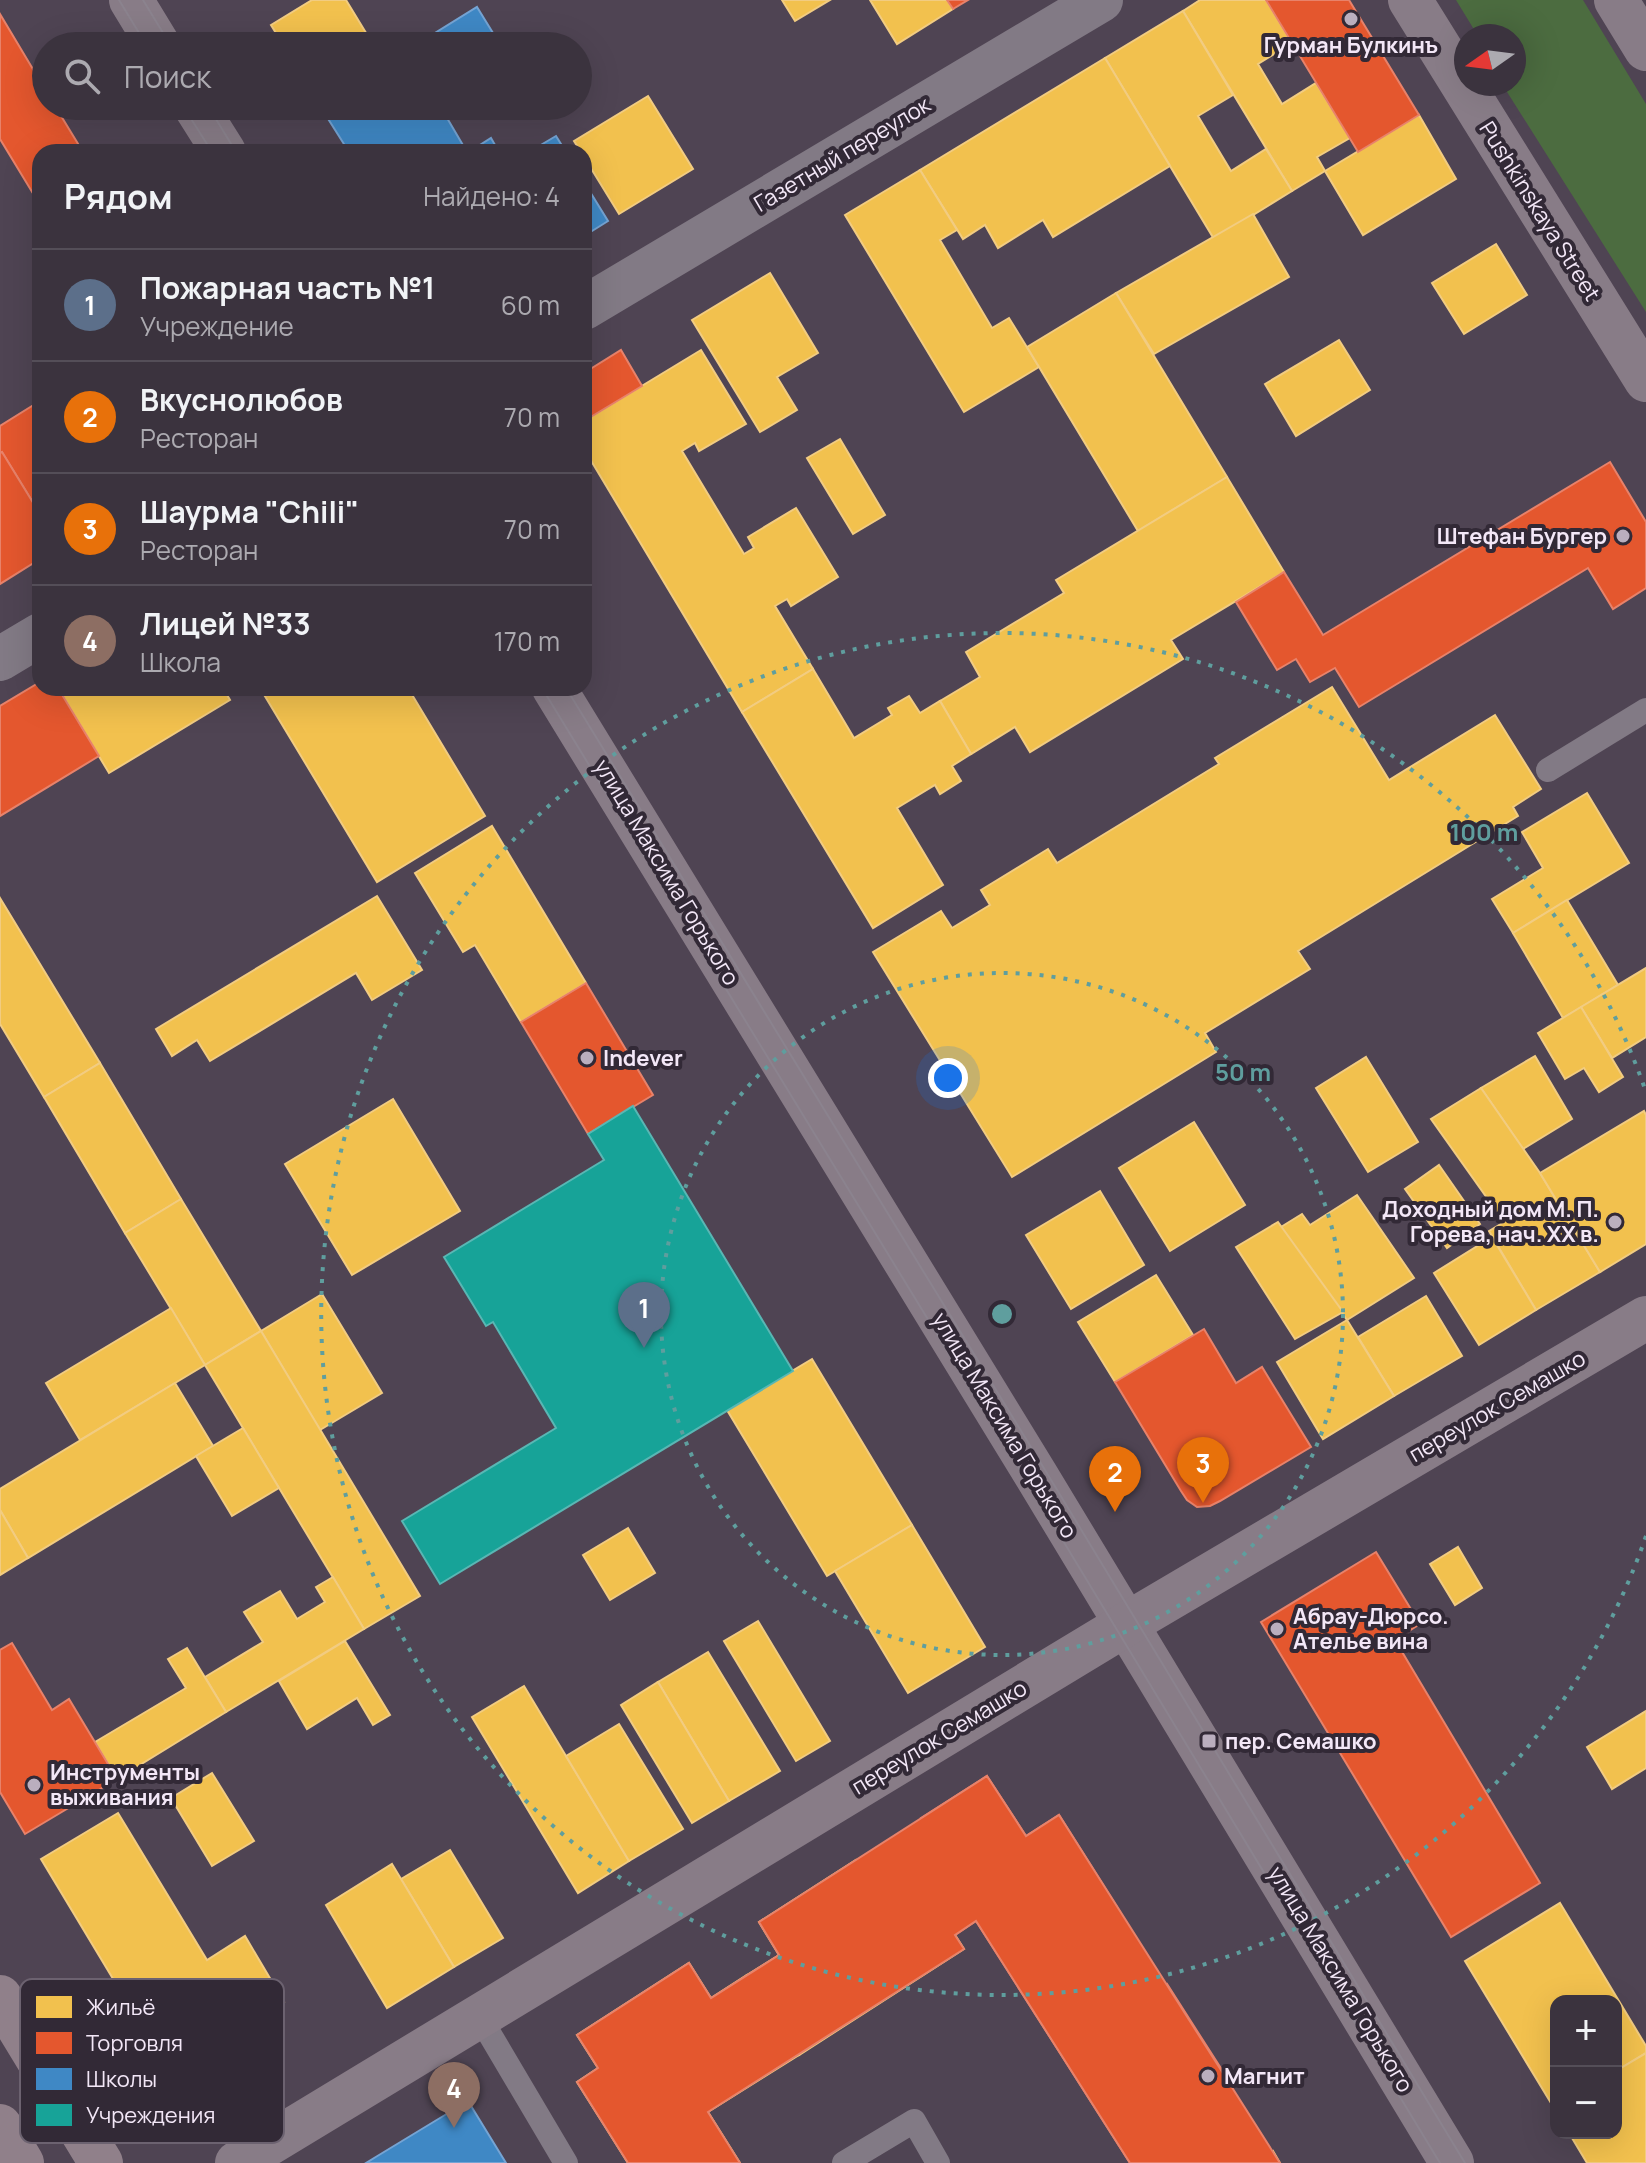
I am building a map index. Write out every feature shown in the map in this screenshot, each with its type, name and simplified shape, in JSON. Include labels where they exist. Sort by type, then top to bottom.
[{"type":"main road","points":[[0,1997],[20,2030]]},
{"type":"main road","points":[[0,2126],[22,2163]]},
{"type":"main road","points":[[89,2143],[101,2163]]},
{"type":"street","points":[[131,0],[150,32]]},
{"type":"street","name":"Газетный переулок","points":[[592,303],[1101,0]]},
{"type":"street","name":"Pushkinskaya Street","points":[[1410,0],[1646,380]]},
{"type":"street","points":[[1616,0],[1646,49]]},
{"type":"street","points":[[204,120],[219,144]]},
{"type":"street","points":[[0,659],[32,640]]},
{"type":"street","name":"улица Максима Горького","points":[[559,696],[1452,2163]]},
{"type":"street","name":"переулок Семашко","points":[[284,2134],[1126,1624],[1646,1318]]},
{"type":"street","name":"переулок Семашко","points":[[237,2163],[270,2143]]},
{"type":"lane","points":[[1548,770],[1646,710]]},
{"type":"lane","points":[[479,2016],[566,2163]]},
{"type":"lane","points":[[844,2163],[914,2121],[938,2163]]},
{"type":"green space","points":[[1456,0],[1583,0],[1646,104],[1646,312],[1510,96],[1526,96],[1526,24],[1471,24]]},
{"type":"building: Жильё","points":[[312,0],[346,0],[365,32],[275,32],[271,25]]},
{"type":"building: Жильё","points":[[782,0],[830,0],[795,21]]},
{"type":"building: Жильё","points":[[870,0],[947,0],[953,9],[897,44]]},
{"type":"building: Жильё","points":[[1200,0],[1266,0],[1292,43],[1258,64],[1282,104],[1316,83],[1350,138],[1317,157],[1325,171],[1292,191],[1183,11]]},
{"type":"building: Жильё","points":[[1183,11],[1233,95],[1198,116],[1231,171],[1266,149],[1292,191],[1214,239],[1105,58]]},
{"type":"building: Жильё","points":[[1105,58],[1170,166],[1053,237],[1043,220],[998,248],[985,225],[963,239],[920,170]]},
{"type":"building: Жильё","points":[[648,96],[693,169],[619,214],[592,170],[592,144],[576,144],[574,141]]},
{"type":"building: Жильё","points":[[1419,115],[1456,179],[1363,235],[1325,171]]},
{"type":"building: Жильё","points":[[920,170],[957,230],[940,240],[992,328],[1009,318],[1039,367],[964,412],[845,215]]},
{"type":"building: Жильё","points":[[1253,214],[1289,277],[1154,354],[1116,293]]},
{"type":"building: Жильё","points":[[1496,244],[1527,295],[1464,334],[1432,283]]},
{"type":"building: Жильё","points":[[770,273],[818,353],[777,377],[797,410],[760,432],[692,320]]},
{"type":"building: Жильё","points":[[1116,293],[1227,477],[1138,531],[1027,347]]},
{"type":"building: Жильё","points":[[1339,340],[1370,390],[1296,436],[1265,384]]},
{"type":"building: Жильё","points":[[701,350],[746,424],[699,451],[695,443],[682,451],[744,554],[754,548],[748,537],[796,508],[838,577],[791,606],[787,599],[775,606],[813,669],[742,712],[592,462],[592,416]]},
{"type":"building: Жильё","points":[[840,439],[885,515],[853,534],[807,458]]},
{"type":"building: Жильё","points":[[1227,477],[1284,572],[1171,640],[1183,659],[1030,752],[1015,727],[971,754],[940,701],[980,677],[966,652],[1064,593],[1056,580]]},
{"type":"building: Жильё","points":[[813,669],[854,738],[892,715],[888,708],[909,696],[920,713],[940,701],[971,754],[952,766],[961,781],[940,794],[935,785],[897,808],[943,885],[873,928],[742,712]]},
{"type":"building: Жильё","points":[[1332,687],[1389,780],[1495,715],[1541,789],[1513,807],[1518,816],[1298,951],[1310,969],[1205,1033],[1216,1052],[1012,1177],[873,952],[941,911],[952,928],[990,905],[981,890],[1048,849],[1057,863],[1219,764],[1215,758]]},
{"type":"building: Жильё","points":[[63,696],[228,696],[230,700],[109,773]]},
{"type":"building: Жильё","points":[[265,696],[413,696],[485,816],[377,882]]},
{"type":"building: Жильё","points":[[1587,793],[1629,863],[1513,933],[1492,899],[1543,868],[1522,832]]},
{"type":"building: Жильё","points":[[492,826],[586,983],[521,1022],[475,945],[463,952],[415,873]]},
{"type":"building: Жильё","points":[[377,896],[422,970],[372,1000],[356,973],[210,1061],[197,1040],[172,1056],[156,1029]]},
{"type":"building: Жильё","points":[[0,898],[100,1063],[44,1097],[0,1024]]},
{"type":"building: Жильё","points":[[1567,900],[1618,985],[1563,1018],[1513,933]]},
{"type":"building: Жильё","points":[[1646,968],[1646,1037],[1612,1058],[1581,1007]]},
{"type":"building: Жильё","points":[[1581,1007],[1623,1077],[1599,1092],[1584,1068],[1565,1079],[1538,1033]]},
{"type":"building: Жильё","points":[[1535,1056],[1572,1119],[1523,1149],[1481,1088]]},
{"type":"building: Жильё","points":[[1366,1057],[1418,1142],[1368,1172],[1316,1088]]},
{"type":"building: Жильё","points":[[100,1063],[181,1199],[125,1233],[44,1097]]},
{"type":"building: Жильё","points":[[1481,1088],[1540,1173],[1600,1272],[1536,1310],[1489,1231],[1504,1222],[1431,1119]]},
{"type":"building: Жильё","points":[[393,1099],[460,1211],[352,1275],[285,1164]]},
{"type":"building: Жильё","points":[[1644,1111],[1646,1244],[1600,1272],[1540,1173]]},
{"type":"building: Жильё","points":[[1194,1122],[1245,1205],[1170,1251],[1119,1168]]},
{"type":"building: Жильё","points":[[1439,1165],[1480,1224],[1447,1248],[1405,1189]]},
{"type":"building: Жильё","points":[[1100,1191],[1144,1265],[1071,1309],[1026,1235]]},
{"type":"building: Жильё","points":[[1357,1195],[1414,1278],[1347,1320],[1281,1227],[1302,1214],[1310,1225]]},
{"type":"building: Жильё","points":[[181,1199],[261,1331],[205,1365],[125,1233]]},
{"type":"building: Жильё","points":[[1278,1222],[1343,1312],[1295,1339],[1236,1247]]},
{"type":"building: Жильё","points":[[1492,1237],[1536,1310],[1479,1345],[1434,1273]]},
{"type":"building: Жильё","points":[[1156,1275],[1193,1335],[1115,1382],[1078,1322]]},
{"type":"building: Жильё","points":[[322,1294],[382,1393],[320,1430],[261,1331]]},
{"type":"building: Жильё","points":[[1426,1296],[1462,1356],[1394,1396],[1358,1337]]},
{"type":"building: Жильё","points":[[171,1308],[205,1365],[80,1440],[46,1383]]},
{"type":"building: Жильё","points":[[1347,1320],[1394,1396],[1323,1439],[1277,1362]]},
{"type":"building: Жильё","points":[[261,1331],[420,1596],[364,1629],[205,1365]]},
{"type":"building: Жильё","points":[[812,1359],[912,1525],[827,1576],[727,1410]]},
{"type":"building: Жильё","points":[[175,1383],[213,1446],[28,1558],[0,1510],[0,1489]]},
{"type":"building: Жильё","points":[[243,1428],[279,1488],[232,1516],[196,1456]]},
{"type":"building: Жильё","points":[[0,1510],[28,1558],[0,1575]]},
{"type":"building: Жильё","points":[[912,1525],[985,1647],[908,1693],[835,1571]]},
{"type":"building: Жильё","points":[[628,1528],[655,1573],[610,1600],[583,1555]]},
{"type":"building: Жильё","points":[[1458,1547],[1482,1588],[1455,1605],[1430,1564]]},
{"type":"building: Жильё","points":[[333,1577],[364,1629],[226,1712],[205,1677],[263,1642],[244,1612],[280,1591],[297,1619],[325,1602],[316,1587]]},
{"type":"building: Жильё","points":[[758,1621],[830,1741],[796,1761],[724,1641]]},
{"type":"building: Жильё","points":[[345,1641],[390,1715],[373,1725],[357,1698],[307,1729],[279,1681]]},
{"type":"building: Жильё","points":[[187,1648],[226,1712],[117,1779],[95,1742],[186,1688],[168,1659]]},
{"type":"building: Жильё","points":[[708,1652],[780,1771],[729,1801],[658,1682]]},
{"type":"building: Жильё","points":[[658,1682],[729,1801],[692,1823],[621,1705]]},
{"type":"building: Жильё","points":[[524,1686],[629,1861],[578,1893],[472,1717]]},
{"type":"building: Жильё","points":[[1646,1711],[1646,1768],[1612,1789],[1587,1747]]},
{"type":"building: Жильё","points":[[619,1724],[683,1829],[629,1861],[566,1756]]},
{"type":"building: Жильё","points":[[212,1773],[254,1841],[212,1866],[171,1798]]},
{"type":"building: Жильё","points":[[118,1813],[207,1960],[245,1936],[270,1979],[113,1979],[41,1859]]},
{"type":"building: Жильё","points":[[450,1850],[503,1938],[454,1967],[401,1879]]},
{"type":"building: Жильё","points":[[856,1860],[878,1894],[914,1871],[964,1949],[799,2055],[747,1975],[779,1955],[759,1922]]},
{"type":"building: Жильё","points":[[392,1864],[454,1967],[387,2008],[326,1905]]},
{"type":"building: Жильё","points":[[1560,1903],[1615,1995],[1550,1995],[1550,2101],[1465,1961]]},
{"type":"building: Жильё","points":[[689,1963],[711,1998],[747,1975],[799,2055],[708,2112],[740,2163],[628,2163],[577,2082],[598,2068],[577,2035]]},
{"type":"building: Жильё","points":[[1622,2006],[1646,2046],[1646,2053],[1622,2067]]},
{"type":"building: Жильё","points":[[1646,2053],[1646,2163],[1587,2163],[1573,2139],[1622,2139],[1622,2067]]},
{"type":"building: Жильё","points":[[1215,2133],[1234,2163],[1169,2163]]},
{"type":"building: Жильё","points":[[1273,2151],[1280,2163],[1255,2163]]},
{"type":"building: Торговля","points":[[947,0],[968,0],[953,9]]},
{"type":"building: Торговля","points":[[1266,0],[1349,0],[1419,115],[1358,152]]},
{"type":"building: Торговля","points":[[0,14],[32,68],[32,120],[64,120],[78,144],[32,144],[32,192],[0,139]]},
{"type":"building: Торговля","points":[[621,350],[642,386],[592,416],[592,368]]},
{"type":"building: Торговля","points":[[32,406],[32,501],[0,453],[0,426]]},
{"type":"building: Торговля","points":[[0,453],[32,501],[32,564],[0,584]]},
{"type":"building: Торговля","points":[[1610,462],[1646,522],[1646,588],[1613,609],[1588,568],[1359,707],[1335,668],[1310,682],[1296,659],[1277,670],[1236,602],[1284,572],[1323,635]]},
{"type":"building: Торговля","points":[[32,687],[32,696],[63,696],[99,756],[0,816],[0,706]]},
{"type":"building: Торговля","name":"Indever","points":[[586,983],[653,1095],[588,1134],[521,1022]]},
{"type":"building: Торговля","points":[[1204,1329],[1236,1383],[1262,1367],[1311,1447],[1220,1501],[1197,1507],[1181,1491],[1115,1382]]},
{"type":"building: Торговля","points":[[1376,1552],[1420,1624],[1395,1640],[1540,1883],[1451,1937],[1261,1622]]},
{"type":"building: Торговля","points":[[12,1643],[52,1710],[69,1699],[117,1779],[25,1834],[0,1792],[0,1650]]},
{"type":"building: Торговля","points":[[987,1776],[1026,1836],[1059,1815],[1120,1912],[1087,1933],[1134,2005],[1167,1984],[1231,2084],[1198,2105],[1215,2133],[1169,2163],[1130,2163],[976,1921],[955,1935],[914,1871],[943,1853],[921,1818]]},
{"type":"building: Торговля","points":[[987,1776],[1026,1836],[1059,1815],[1280,2163],[1130,2163],[976,1921],[955,1935],[964,1949],[708,2112],[740,2163],[628,2163],[577,2082],[598,2068],[577,2035],[689,1963],[711,1998],[779,1955],[759,1922]]},
{"type":"building: Школы","points":[[477,7],[492,32],[437,32]]},
{"type":"building: Школы","points":[[329,120],[448,120],[462,144],[344,144]]},
{"type":"building: Школы","points":[[556,136],[561,144],[542,144]]},
{"type":"building: Школы","points":[[592,195],[608,221],[592,231]]},
{"type":"building: Школы","points":[[468,2101],[506,2163],[366,2163],[379,2155]]},
{"type":"building: Учреждения","points":[[633,1106],[793,1371],[440,1584],[402,1521],[556,1428],[493,1322],[486,1326],[444,1257],[604,1160],[588,1134]]},
{"type":"tram line","points":[[119,0],[138,32]]},
{"type":"tram line","points":[[143,0],[162,32]]},
{"type":"tram line","points":[[192,120],[207,144]]},
{"type":"tram line","points":[[217,120],[231,144]]},
{"type":"tram line","points":[[547,696],[1440,2163]]},
{"type":"tram line","points":[[571,696],[1465,2163]]},
{"type":"place","name":"Гурман Булкинъ","points":[[1351,19]]},
{"type":"place","name":"Штефан Бургер","points":[[1623,536]]},
{"type":"place","name":"Indever","points":[[587,1058]]},
{"type":"place","name":"Доходный дом М. П. Горева, нач. ХХ в.","points":[[1615,1222]]},
{"type":"place","name":"Пожарная часть №1","points":[[644,1348]]},
{"type":"place","name":"Шаурма \"Chili\"","points":[[1203,1503]]},
{"type":"place","name":"Вкуснолюбов","points":[[1115,1512]]},
{"type":"place","name":"Абрау-Дюрсо. Ателье вина","points":[[1277,1629]]},
{"type":"place","name":"пер. Семашко","points":[[1209,1741]]},
{"type":"place","name":"Инструменты выживания","points":[[34,1785]]},
{"type":"place","name":"Магнит","points":[[1208,2076]]},
{"type":"place","name":"Лицей №33","points":[[454,2128]]}]
